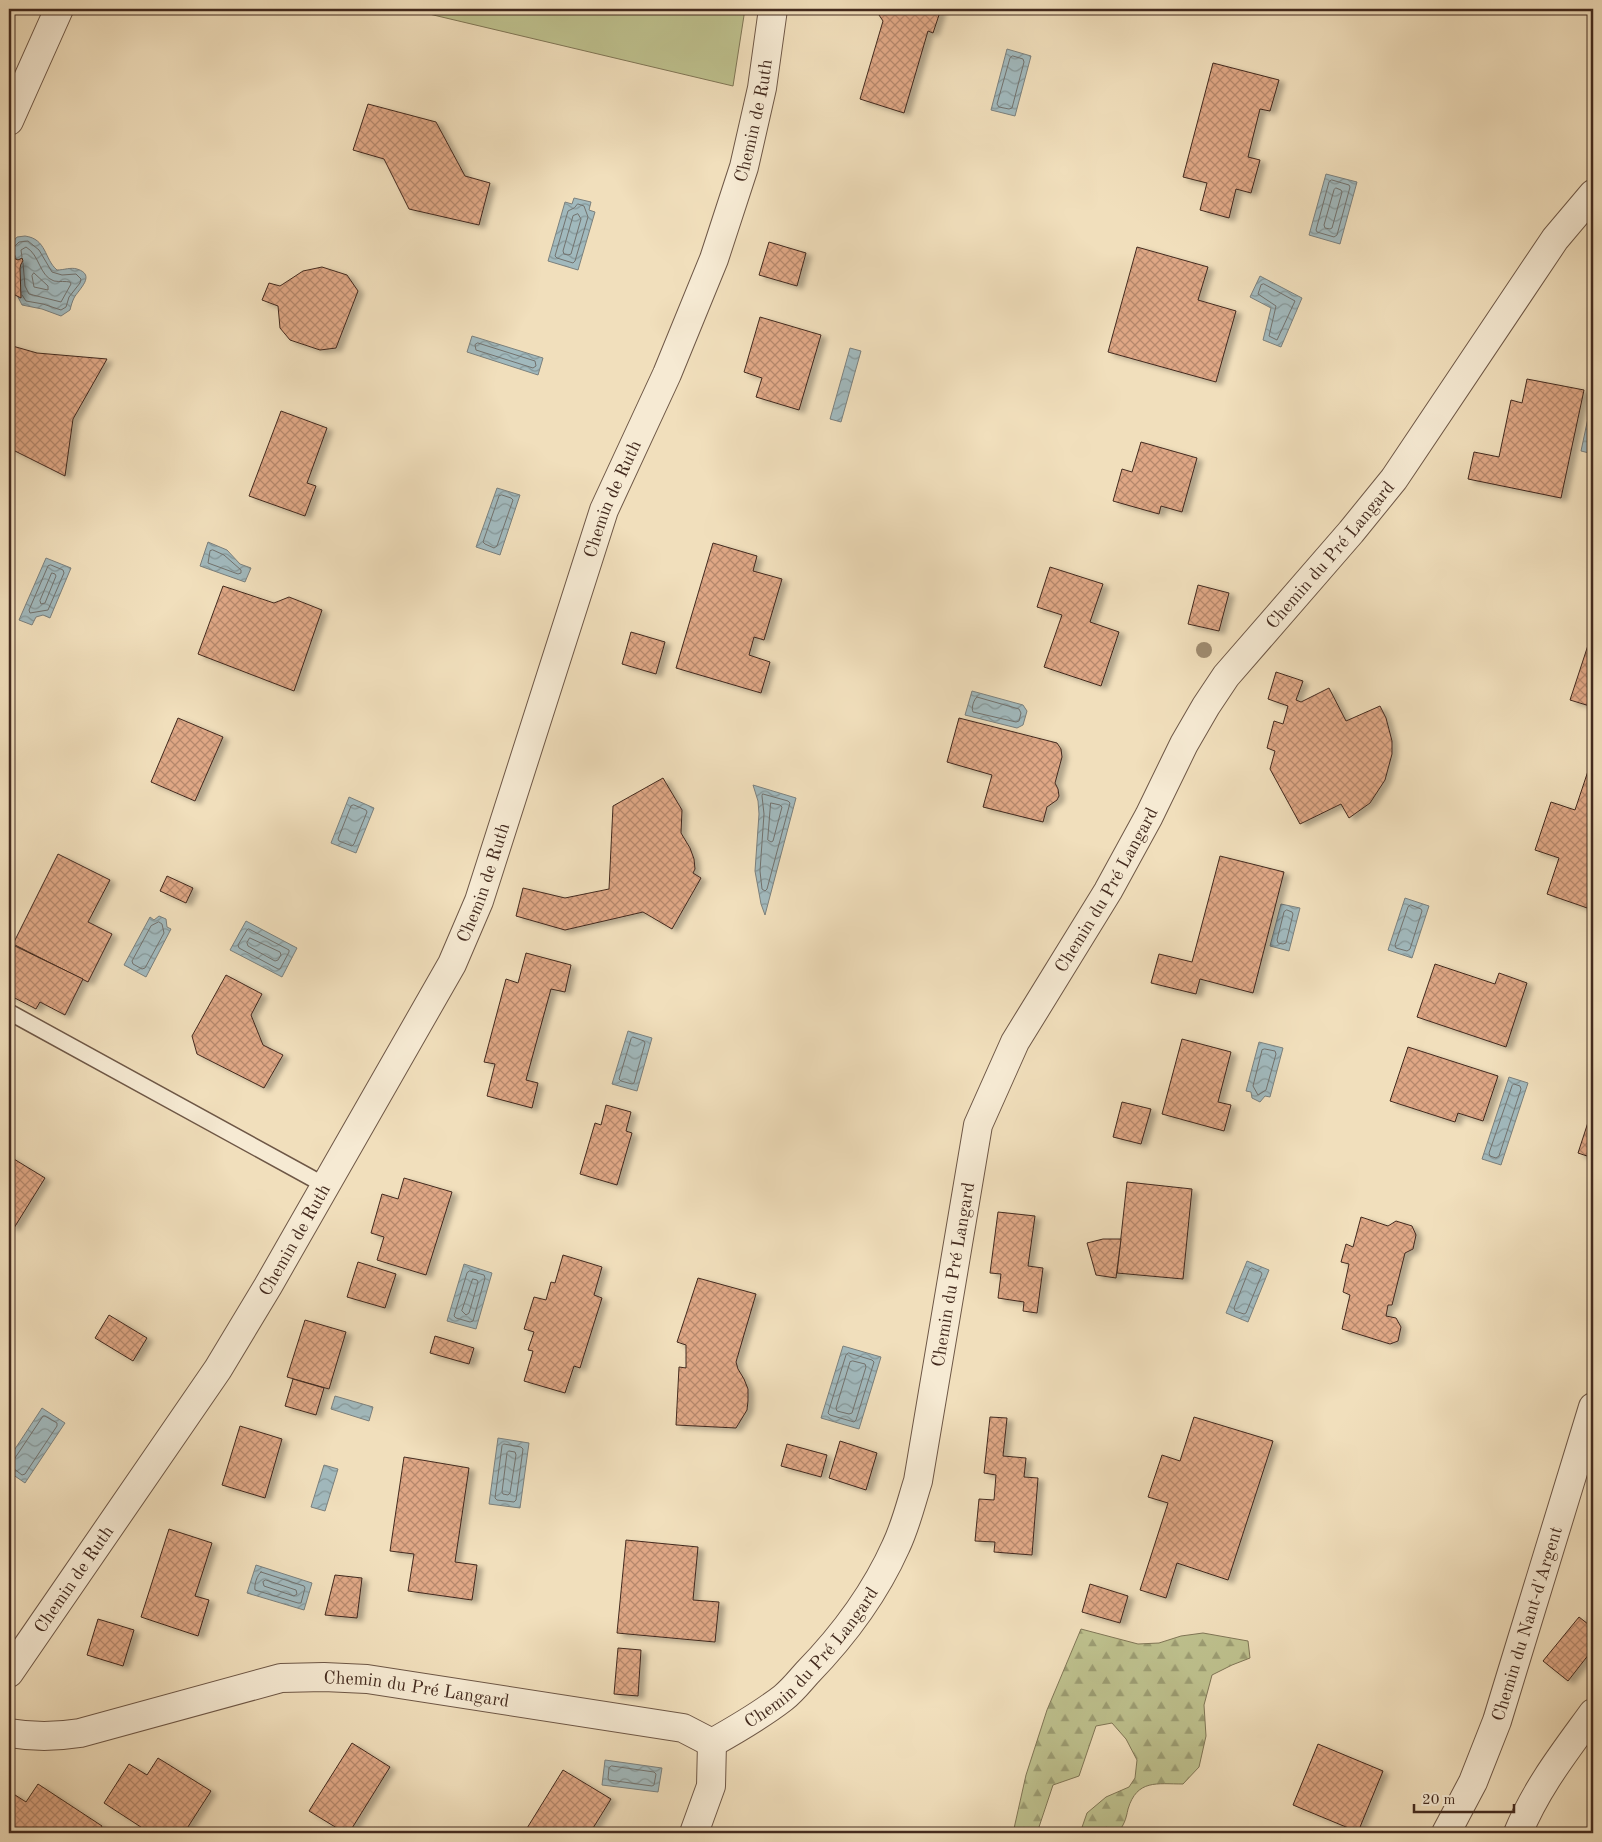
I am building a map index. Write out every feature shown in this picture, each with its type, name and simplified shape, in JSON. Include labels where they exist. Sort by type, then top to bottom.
[{"type":"street","points":[[9,121],[60,9]]},
{"type":"street","name":"Chemin de Ruth","points":[[9,1673],[218,1369],[326,1186],[452,964],[479,901],[604,510],[668,374],[714,259],[748,150],[762,88],[773,9]]},
{"type":"street","name":"Chemin du Pré Langard","points":[[9,1733],[52,1737],[80,1734],[281,1678],[324,1677],[367,1679],[684,1728],[712,1743],[760,1715],[785,1696],[819,1661],[856,1615],[877,1584],[897,1545],[918,1481],[978,1125],[1015,1042],[1108,891],[1193,729],[1226,676],[1351,532],[1394,479],[1554,239],[1593,194]]},
{"type":"street","name":"Chemin du Nant-d'Argent","points":[[1446,1833],[1473,1782],[1497,1721],[1593,1408]]},
{"type":"street","points":[[1518,1833],[1529,1806],[1546,1778],[1593,1714]]},
{"type":"street","points":[[694,1833],[711,1786],[712,1743]]},
{"type":"lane","points":[[9,1012],[326,1186]]},
{"type":"green space","points":[[408,9],[745,9],[733,86]]},
{"type":"green space","points":[[1081,1629],[1138,1644],[1159,1643],[1181,1636],[1203,1633],[1248,1641],[1250,1658],[1212,1675],[1204,1705],[1206,1736],[1199,1767],[1183,1784],[1149,1785],[1137,1792],[1132,1799],[1123,1825],[1117,1833],[1080,1833],[1087,1813],[1106,1797],[1129,1787],[1135,1778],[1137,1760],[1126,1739],[1112,1723],[1096,1726],[1079,1776],[1053,1785],[1037,1833],[1013,1833],[1026,1775],[1047,1710]]},
{"type":"water","points":[[1007,49],[1031,56],[1015,116],[991,110]]},
{"type":"water","points":[[1326,174],[1357,182],[1340,244],[1309,235]]},
{"type":"water","points":[[574,198],[591,202],[589,210],[595,212],[578,270],[548,261],[565,202],[572,204]]},
{"type":"water","points":[[25,236],[32,238],[41,245],[57,270],[75,268],[86,275],[86,279],[74,298],[70,310],[61,316],[42,309],[22,305],[14,289],[11,244],[17,237]]},
{"type":"water","points":[[1260,276],[1302,298],[1281,347],[1263,340],[1271,308],[1250,297]]},
{"type":"water","points":[[472,336],[543,358],[538,375],[467,352]]},
{"type":"water","points":[[850,348],[861,351],[841,422],[830,419]]},
{"type":"water","points":[[1591,404],[1593,404],[1593,454],[1581,451]]},
{"type":"water","points":[[497,488],[520,495],[500,555],[476,547]]},
{"type":"water","points":[[208,542],[227,550],[240,564],[251,568],[245,582],[200,566]]},
{"type":"water","points":[[46,558],[71,568],[50,618],[43,615],[36,617],[32,625],[19,620]]},
{"type":"water","points":[[972,691],[1023,705],[1027,711],[1023,725],[1017,728],[965,715]]},
{"type":"water","points":[[753,785],[796,798],[765,915],[755,871],[759,814],[758,801]]},
{"type":"water","points":[[349,797],[374,808],[356,853],[331,843]]},
{"type":"water","points":[[1405,898],[1429,906],[1412,958],[1388,950]]},
{"type":"water","points":[[1281,904],[1300,908],[1289,951],[1270,946]]},
{"type":"water","points":[[159,916],[166,919],[167,927],[171,929],[146,977],[124,965],[150,917],[154,920]]},
{"type":"water","points":[[246,921],[297,948],[282,977],[230,950]]},
{"type":"water","points":[[628,1031],[652,1038],[637,1091],[612,1084]]},
{"type":"water","points":[[1259,1042],[1283,1048],[1270,1097],[1265,1096],[1260,1102],[1252,1098],[1251,1092],[1246,1091]]},
{"type":"water","points":[[1509,1077],[1528,1083],[1501,1165],[1482,1159]]},
{"type":"water","points":[[1247,1261],[1269,1270],[1248,1322],[1226,1313]]},
{"type":"water","points":[[464,1264],[492,1273],[476,1329],[447,1321]]},
{"type":"water","points":[[843,1346],[881,1357],[859,1429],[821,1418]]},
{"type":"water","points":[[335,1396],[373,1407],[369,1421],[331,1409]]},
{"type":"water","points":[[42,1408],[65,1423],[25,1483],[9,1472],[9,1458]]},
{"type":"water","points":[[498,1438],[529,1443],[520,1508],[489,1504]]},
{"type":"water","points":[[324,1465],[338,1469],[325,1511],[311,1507]]},
{"type":"water","points":[[256,1565],[312,1583],[304,1610],[247,1593]]},
{"type":"water","points":[[605,1760],[662,1768],[658,1792],[602,1785]]},
{"type":"building","points":[[875,9],[941,9],[933,33],[928,31],[904,113],[860,99],[883,21]]},
{"type":"building","points":[[1213,63],[1279,80],[1270,111],[1260,109],[1248,157],[1260,160],[1251,193],[1236,189],[1229,218],[1200,210],[1207,183],[1183,177]]},
{"type":"building","points":[[368,104],[436,122],[465,176],[490,183],[479,225],[409,209],[384,159],[353,150]]},
{"type":"building","points":[[769,242],[806,253],[797,286],[759,275]]},
{"type":"building","points":[[1137,247],[1208,267],[1198,300],[1236,311],[1216,382],[1108,352]]},
{"type":"building","points":[[9,256],[18,260],[22,258],[23,261],[20,268],[21,298],[9,292]]},
{"type":"building","points":[[322,267],[347,275],[358,291],[336,348],[320,350],[290,340],[280,328],[278,306],[262,300],[269,283],[280,286],[303,271]]},
{"type":"building","points":[[760,317],[821,335],[799,410],[756,397],[762,378],[744,372]]},
{"type":"building","points":[[9,345],[37,353],[107,359],[73,419],[65,476],[9,448]]},
{"type":"building","points":[[1527,379],[1584,390],[1561,498],[1468,479],[1474,452],[1499,457],[1511,400],[1522,403]]},
{"type":"building","points":[[281,411],[327,428],[307,483],[316,486],[305,516],[249,496]]},
{"type":"building","points":[[1141,442],[1197,458],[1182,512],[1161,506],[1159,514],[1113,501],[1122,469],[1132,472]]},
{"type":"building","points":[[713,543],[757,556],[753,571],[782,579],[764,640],[754,637],[749,655],[770,662],[761,693],[676,668]]},
{"type":"building","points":[[1050,567],[1103,584],[1090,622],[1119,632],[1101,686],[1044,667],[1062,615],[1037,607]]},
{"type":"building","points":[[1198,585],[1229,593],[1219,631],[1188,624]]},
{"type":"building","points":[[223,586],[274,603],[289,597],[322,610],[294,691],[198,654]]},
{"type":"building","points":[[1593,630],[1593,707],[1570,700]]},
{"type":"building","points":[[631,632],[665,642],[656,674],[622,664]]},
{"type":"building","points":[[1276,672],[1303,681],[1296,700],[1301,702],[1329,688],[1346,721],[1380,706],[1386,718],[1392,741],[1392,754],[1385,780],[1370,803],[1349,818],[1341,804],[1300,824],[1270,769],[1275,751],[1267,748],[1274,721],[1283,724],[1288,706],[1268,699]]},
{"type":"building","points":[[178,718],[223,737],[195,801],[151,782]]},
{"type":"building","points":[[959,718],[1057,743],[1061,749],[1062,757],[1055,783],[1059,796],[1057,800],[1047,807],[1043,822],[983,807],[992,775],[947,762]]},
{"type":"building","points":[[1588,771],[1593,773],[1593,910],[1547,894],[1559,858],[1535,850],[1551,802],[1575,810]]},
{"type":"building","points":[[663,778],[682,810],[681,833],[694,859],[695,869],[693,873],[701,878],[672,929],[643,912],[565,930],[516,916],[523,888],[565,898],[609,889],[613,806]]},
{"type":"building","points":[[58,854],[110,880],[88,922],[112,934],[88,982],[13,944]]},
{"type":"building","points":[[1220,856],[1284,872],[1253,993],[1200,979],[1196,994],[1151,983],[1159,954],[1192,962]]},
{"type":"building","points":[[167,876],[193,888],[186,903],[160,891]]},
{"type":"building","points":[[15,946],[83,979],[65,1015],[40,1002],[36,1009],[9,995],[9,957]]},
{"type":"building","points":[[526,953],[571,965],[565,992],[551,989],[526,1080],[538,1083],[532,1108],[487,1096],[495,1064],[484,1062],[506,979],[518,983]]},
{"type":"building","points":[[1435,964],[1495,984],[1499,973],[1527,983],[1506,1047],[1417,1017]]},
{"type":"building","points":[[226,975],[262,994],[251,1015],[263,1045],[283,1055],[264,1088],[197,1054],[192,1036]]},
{"type":"building","points":[[1182,1039],[1231,1052],[1218,1102],[1231,1105],[1224,1131],[1162,1114]]},
{"type":"building","points":[[1408,1047],[1498,1076],[1483,1121],[1458,1113],[1455,1122],[1390,1101]]},
{"type":"building","points":[[1122,1102],[1151,1109],[1141,1144],[1113,1137]]},
{"type":"building","points":[[606,1105],[631,1112],[626,1131],[632,1133],[617,1185],[580,1174],[595,1123],[601,1125]]},
{"type":"building","points":[[1593,1107],[1593,1158],[1578,1153]]},
{"type":"building","points":[[9,1156],[45,1178],[14,1228],[9,1225]]},
{"type":"building","points":[[404,1178],[452,1192],[426,1275],[377,1260],[384,1237],[371,1233],[382,1194],[398,1199]]},
{"type":"building","points":[[1127,1182],[1192,1189],[1183,1279],[1117,1273]]},
{"type":"building","points":[[998,1212],[1035,1216],[1028,1266],[1043,1268],[1037,1313],[1023,1311],[1024,1302],[998,1298],[1001,1274],[990,1273]]},
{"type":"building","points":[[1361,1217],[1388,1226],[1396,1221],[1412,1226],[1416,1235],[1413,1249],[1405,1253],[1392,1305],[1388,1305],[1386,1316],[1396,1318],[1401,1327],[1398,1341],[1390,1344],[1342,1329],[1350,1295],[1343,1292],[1349,1264],[1341,1262],[1346,1244],[1353,1247]]},
{"type":"building","points":[[1103,1239],[1121,1239],[1116,1278],[1096,1275],[1087,1243]]},
{"type":"building","points":[[563,1255],[602,1267],[594,1295],[602,1298],[580,1368],[574,1366],[565,1393],[524,1381],[533,1351],[528,1350],[534,1332],[524,1329],[534,1297],[546,1300],[551,1282],[555,1283]]},
{"type":"building","points":[[358,1262],[396,1274],[385,1308],[347,1297]]},
{"type":"building","points":[[698,1278],[756,1294],[736,1362],[748,1389],[748,1401],[747,1410],[736,1428],[676,1425],[679,1367],[686,1368],[686,1345],[677,1342]]},
{"type":"building","points":[[109,1315],[147,1338],[133,1361],[95,1338]]},
{"type":"building","points":[[305,1320],[346,1332],[329,1389],[287,1377]]},
{"type":"building","points":[[435,1336],[474,1348],[469,1364],[430,1353]]},
{"type":"building","points":[[293,1379],[324,1388],[316,1415],[285,1406]]},
{"type":"building","points":[[990,1417],[1007,1418],[1003,1456],[1026,1458],[1024,1477],[1038,1478],[1032,1555],[994,1552],[995,1542],[975,1541],[979,1499],[994,1500],[996,1475],[984,1473]]},
{"type":"building","points":[[1194,1417],[1273,1441],[1228,1580],[1177,1563],[1166,1598],[1140,1590],[1168,1503],[1148,1497],[1162,1455],[1180,1461]]},
{"type":"building","points":[[240,1426],[282,1439],[265,1498],[222,1485]]},
{"type":"building","points":[[840,1441],[877,1453],[866,1490],[829,1478]]},
{"type":"building","points":[[787,1444],[827,1455],[821,1477],[781,1466]]},
{"type":"building","points":[[404,1457],[469,1468],[455,1562],[477,1565],[472,1600],[408,1591],[414,1554],[390,1551]]},
{"type":"building","points":[[169,1529],[212,1543],[195,1596],[209,1600],[198,1636],[141,1617]]},
{"type":"building","points":[[626,1540],[698,1547],[693,1600],[719,1602],[715,1642],[617,1633]]},
{"type":"building","points":[[335,1575],[362,1578],[357,1618],[325,1615]]},
{"type":"building","points":[[1090,1584],[1128,1596],[1120,1623],[1082,1612]]},
{"type":"building","points":[[1579,1617],[1593,1628],[1593,1649],[1568,1681],[1543,1661]]},
{"type":"building","points":[[98,1619],[134,1630],[123,1666],[87,1655]]},
{"type":"building","points":[[618,1648],[641,1650],[638,1696],[614,1694]]},
{"type":"building","points":[[352,1743],[390,1767],[349,1833],[345,1833],[309,1811]]},
{"type":"building","points":[[1318,1744],[1383,1771],[1358,1832],[1293,1805]]},
{"type":"building","points":[[158,1758],[211,1791],[184,1833],[150,1833],[104,1803],[129,1764],[147,1775]]},
{"type":"building","points":[[563,1770],[611,1799],[590,1833],[524,1833]]},
{"type":"building","points":[[38,1784],[102,1826],[98,1833],[9,1833],[9,1798],[12,1793],[26,1802]]}]
